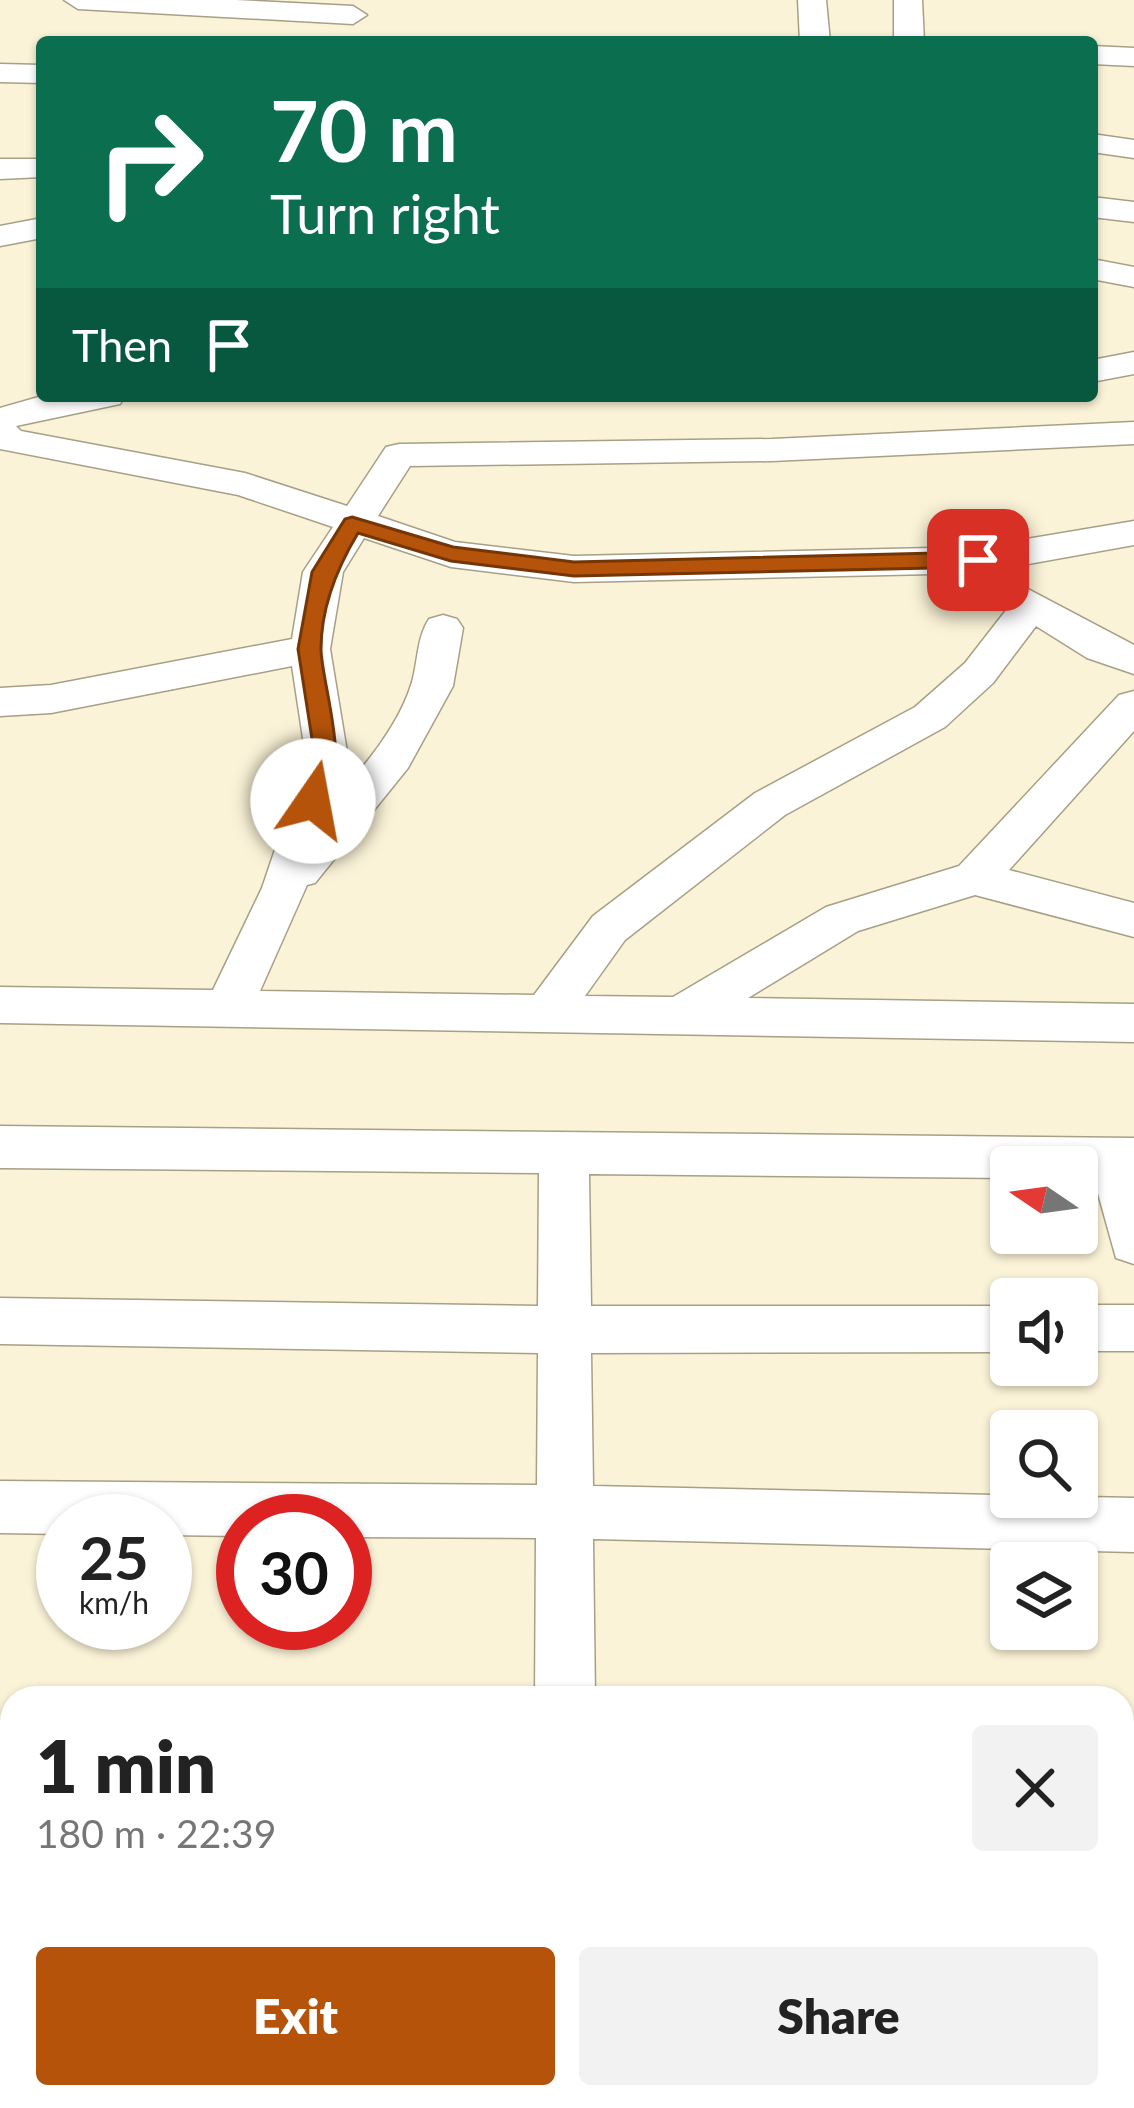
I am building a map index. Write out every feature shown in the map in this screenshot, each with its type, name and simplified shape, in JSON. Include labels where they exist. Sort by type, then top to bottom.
[{"type":"street","points":[[78,0],[353,15]]},
{"type":"street","points":[[812,0],[815,36]]},
{"type":"street","points":[[908,0],[909,36]]},
{"type":"street","points":[[1098,55],[1134,57]]},
{"type":"street","points":[[0,73],[36,74]]},
{"type":"street","points":[[1098,144],[1134,149]]},
{"type":"street","points":[[0,169],[36,168]]},
{"type":"street","points":[[1098,208],[1134,212]]},
{"type":"street","points":[[0,236],[36,229]]},
{"type":"street","points":[[1098,270],[1134,277]]},
{"type":"street","points":[[1098,369],[1134,363]]},
{"type":"street","points":[[0,419],[57,402]]},
{"type":"street","points":[[0,431],[9,440],[112,463],[245,485],[451,554],[574,569],[978,560],[1134,533]]},
{"type":"street","points":[[228,1009],[284,888],[327,758],[310,649],[323,572],[394,460],[408,452],[795,449],[1134,433]]},
{"type":"street","points":[[978,560],[1002,587],[1101,648],[1134,660]]},
{"type":"street","points":[[546,1014],[609,928],[770,804],[930,717],[979,673],[1031,605]]},
{"type":"street","points":[[284,888],[387,768],[432,686],[443,628]]},
{"type":"street","points":[[0,702],[51,699],[310,649]]},
{"type":"street","points":[[680,1016],[842,919],[975,878],[1134,705]]},
{"type":"street","points":[[975,878],[1134,920]]},
{"type":"street","points":[[0,1005],[1134,1024]]},
{"type":"street","points":[[0,1147],[1125,1159],[1134,1242]]},
{"type":"street","points":[[564,1153],[565,1686]]},
{"type":"street","points":[[0,1321],[562,1330],[990,1329]]},
{"type":"street","points":[[1098,1328],[1134,1328]]},
{"type":"street","points":[[0,1507],[565,1512],[1134,1525]]},
{"type":"route","points":[[313,801],[327,758],[310,649],[323,572],[352,524],[451,554],[574,569],[978,560]]}]
